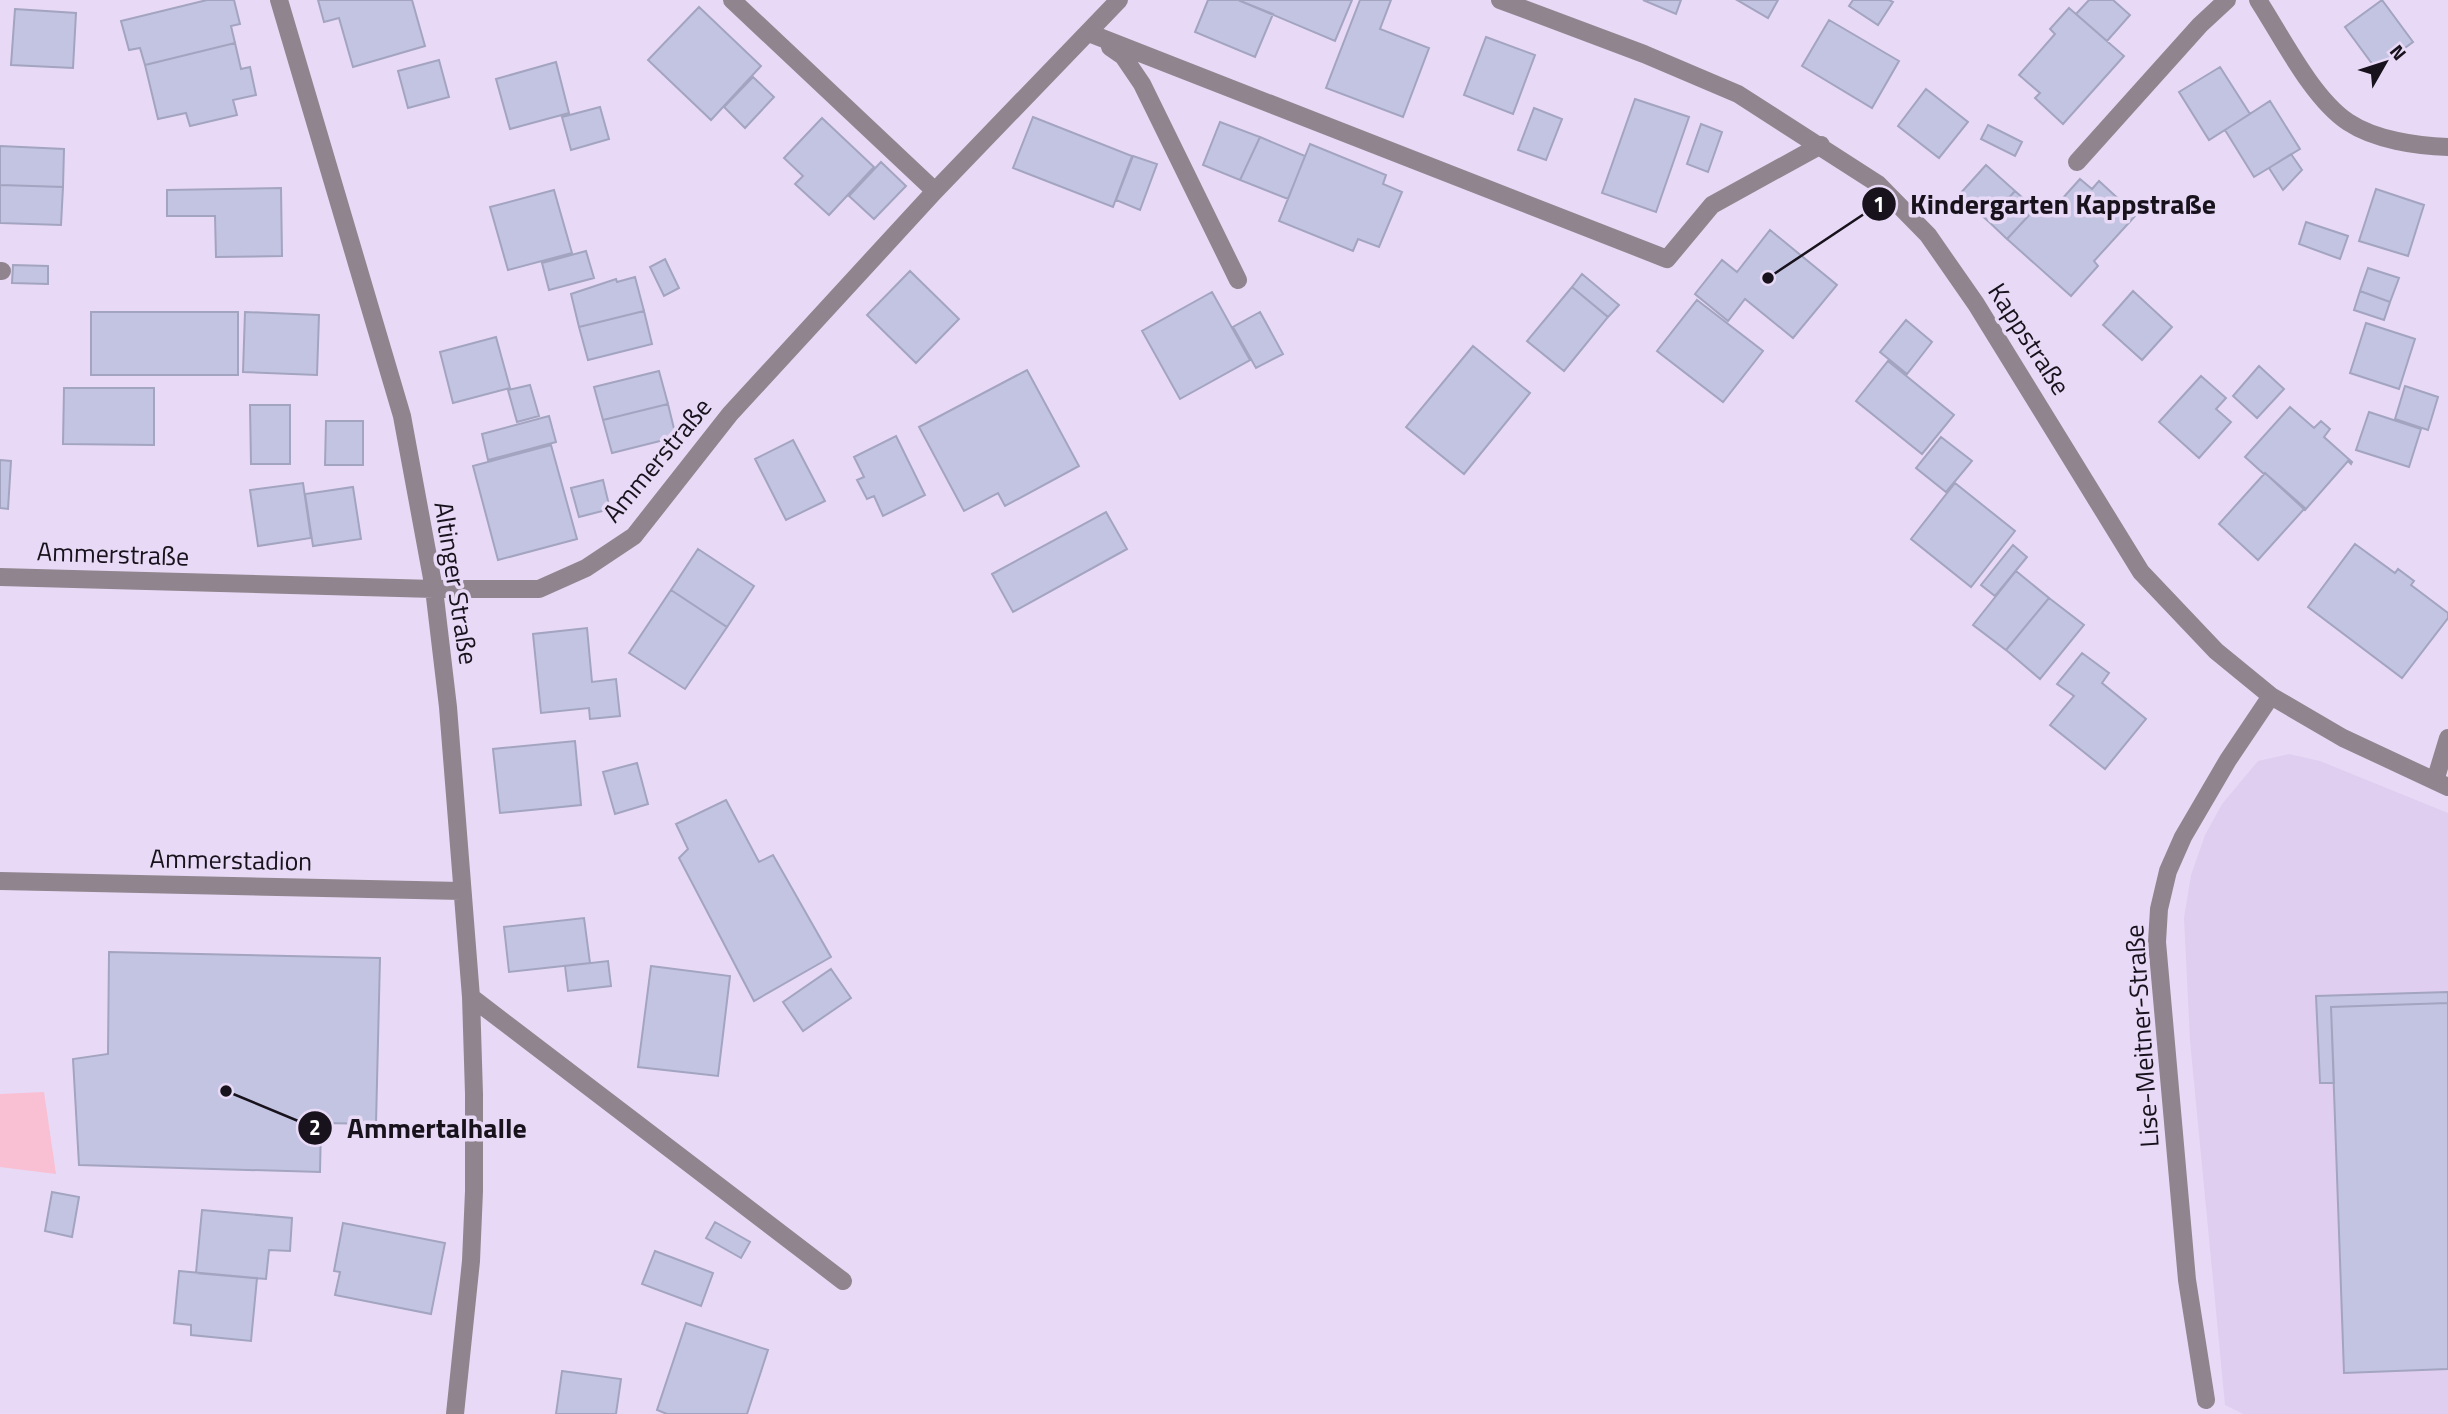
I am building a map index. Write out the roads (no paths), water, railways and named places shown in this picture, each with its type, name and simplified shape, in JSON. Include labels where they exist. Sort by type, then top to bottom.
[{"type":"street","name":"Altinger Straße","points":[[279,0],[402,416],[434,589],[448,707],[471,997],[474,1094],[474,1191],[467,1321],[455,1414]]},
{"type":"street","points":[[732,0],[935,191]]},
{"type":"street","name":"Ammerstraße","points":[[0,577],[434,589],[539,589],[586,568],[634,536],[730,414],[935,191],[1119,0]]},
{"type":"street","name":"Kappstraße","points":[[1500,0],[1644,54],[1738,94],[1878,184],[1928,235],[1976,304],[2141,572],[2216,651],[2271,696],[2343,738],[2441,784]]},
{"type":"street","points":[[2077,162],[2200,24],[2228,0]]},
{"type":"street","points":[[2258,0],[2317,92],[2348,122],[2382,137],[2421,146],[2448,147]]},
{"type":"street","points":[[1089,33],[1667,259],[1712,205],[1821,145]]},
{"type":"street","points":[[1089,33],[1123,56],[1142,84],[1238,280]]},
{"type":"street","name":"Lise-Meitner-Straße","points":[[2206,1399],[2187,1280],[2157,942],[2158,920],[2168,871],[2183,837],[2271,696]]},
{"type":"street","points":[[2441,784],[2448,738]]},
{"type":"street","name":"Ammerstadion","points":[[0,881],[461,891]]},
{"type":"street","points":[[471,997],[843,1281]]},
{"type":"place","name":"Kindergarten Kappstraße","points":[[1768,278]]},
{"type":"place","name":"Ammertalhalle","points":[[226,1091]]}]
